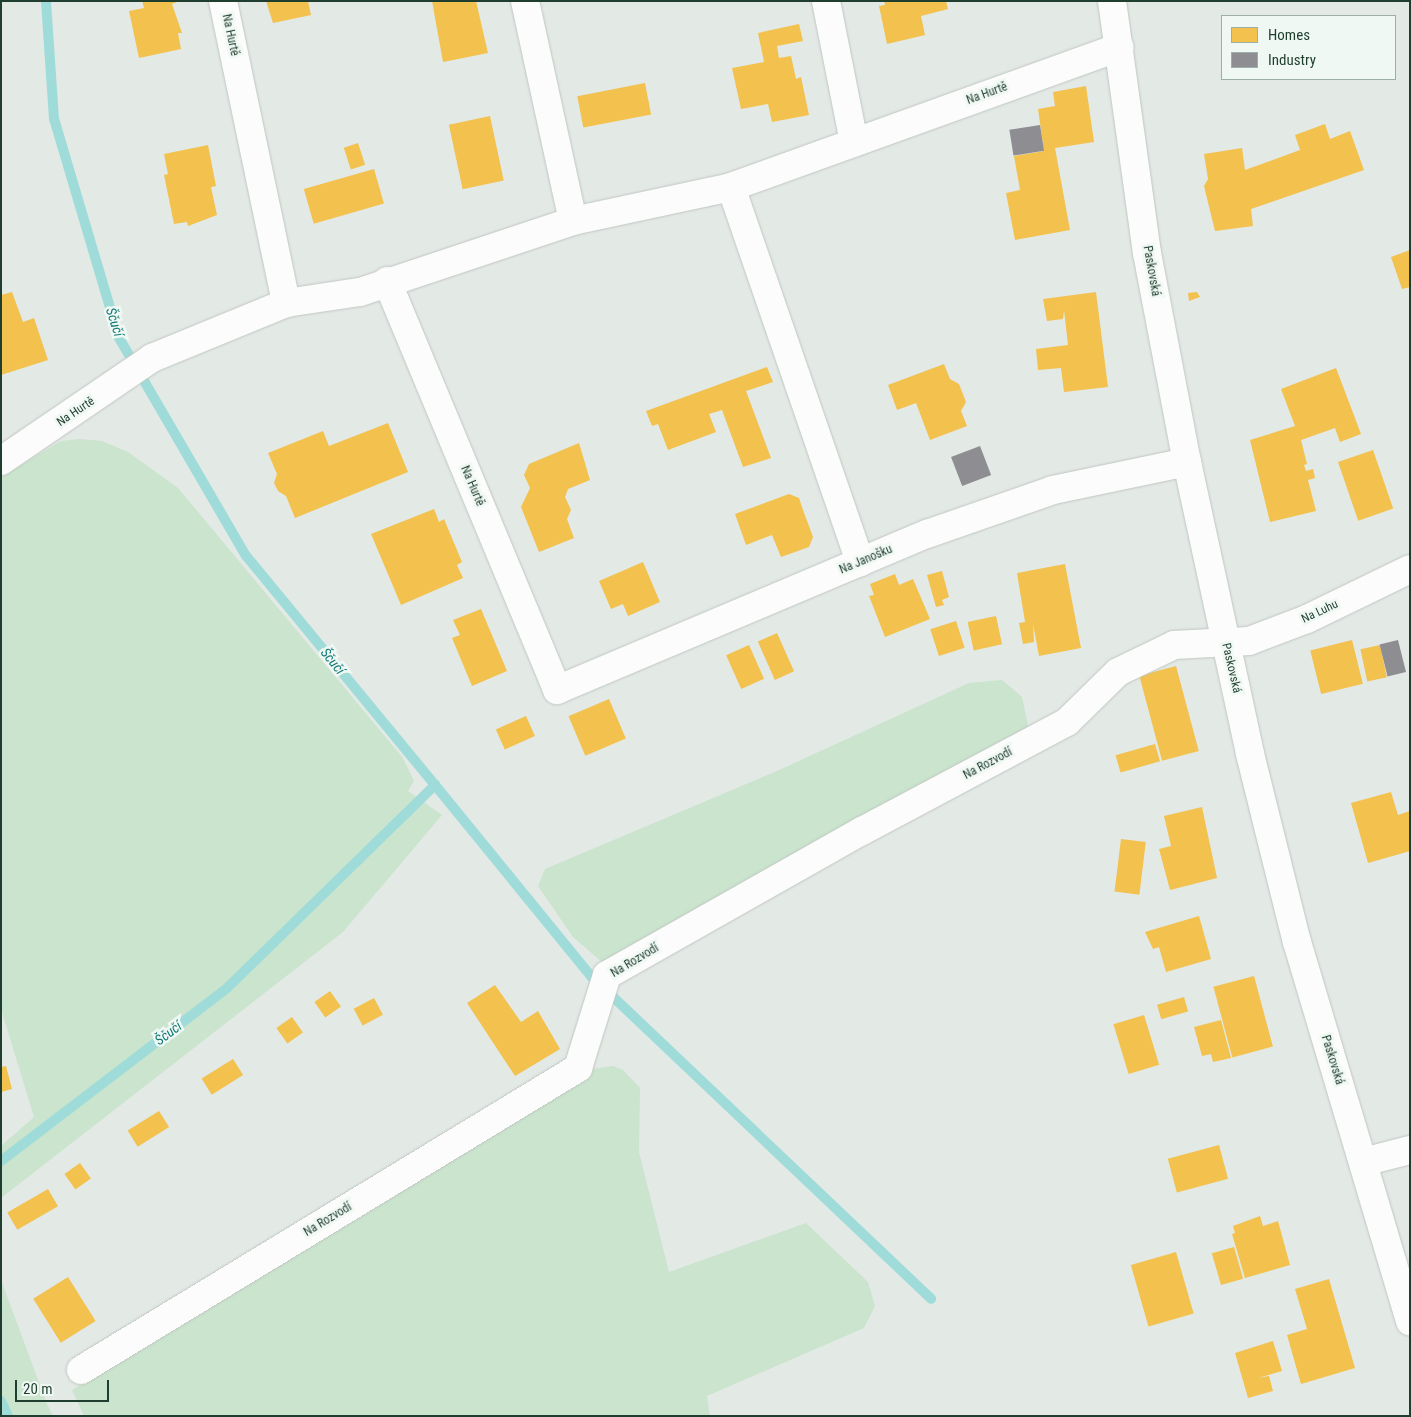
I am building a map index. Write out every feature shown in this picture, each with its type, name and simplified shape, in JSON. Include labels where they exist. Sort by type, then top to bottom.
[{"type":"street","name":"Na Hurtě","points":[[223,1],[286,303]]},
{"type":"street","points":[[525,1],[573,221]]},
{"type":"street","points":[[826,1],[854,142]]},
{"type":"street","name":"Paskovská","points":[[1112,1],[1148,253],[1187,462],[1225,641],[1297,942],[1410,1322]]},
{"type":"street","name":"Na Hurtě","points":[[1,461],[121,381],[152,358],[286,303],[360,292],[387,281],[573,221],[731,187],[1120,47]]},
{"type":"street","points":[[731,187],[860,562]]},
{"type":"street","name":"Na Hurtě","points":[[387,281],[557,690]]},
{"type":"street","name":"Na Janošku","points":[[557,690],[927,534],[1053,490],[1187,462]]},
{"type":"street","name":"Na Luhu","points":[[1225,641],[1249,641],[1307,619],[1410,569]]},
{"type":"street","name":"Na Rozvodí","points":[[82,1370],[578,1068],[607,976],[862,831],[1067,722],[1118,672],[1174,646],[1225,641]]},
{"type":"street","points":[[1362,1162],[1410,1150]]},
{"type":"green space","points":[[79,439],[102,441],[128,452],[178,488],[403,758],[414,781],[408,791],[442,815],[343,932],[1,1198],[1,1146],[34,1117],[1,1009],[1,477],[61,441]]},
{"type":"green space","points":[[1002,680],[1022,697],[1030,735],[603,963],[573,937],[538,886],[545,869],[777,771],[969,683]]},
{"type":"green space","points":[[613,1066],[623,1070],[640,1088],[639,1152],[669,1272],[806,1223],[868,1282],[875,1306],[864,1328],[707,1396],[710,1416],[84,1416],[72,1390],[592,1069]]},
{"type":"green space","points":[[1,1280],[47,1404],[53,1416],[1,1416]]},
{"type":"building: Homes","points":[[142,1],[180,1],[172,4],[182,33],[178,33],[181,49],[139,58],[129,11],[144,8]]},
{"type":"building: Homes","points":[[266,1],[308,1],[311,15],[273,23]]},
{"type":"building: Homes","points":[[432,1],[476,1],[488,53],[443,62]]},
{"type":"building: Homes","points":[[884,1],[946,1],[948,9],[921,16],[925,35],[887,44],[879,6],[885,5]]},
{"type":"building: Homes","points":[[799,24],[803,41],[777,46],[779,58],[791,56],[796,79],[801,77],[809,115],[772,122],[768,104],[741,109],[732,68],[764,62],[758,33]]},
{"type":"building: Homes","points":[[645,83],[651,114],[583,128],[577,96]]},
{"type":"building: Homes","points":[[1086,86],[1094,142],[1055,148],[1070,230],[1015,240],[1006,193],[1020,190],[1014,156],[1044,151],[1038,109],[1055,106],[1053,92]]},
{"type":"building: Homes","points":[[490,116],[504,181],[463,189],[449,125]]},
{"type":"building: Homes","points":[[1325,124],[1330,139],[1350,131],[1364,170],[1251,209],[1253,226],[1215,231],[1204,186],[1208,179],[1204,154],[1242,148],[1245,170],[1300,150],[1295,135]]},
{"type":"building: Homes","points":[[358,143],[365,165],[351,170],[344,148]]},
{"type":"building: Homes","points":[[208,145],[216,186],[211,187],[217,215],[188,226],[187,222],[174,224],[164,175],[168,174],[164,154]]},
{"type":"building: Homes","points":[[374,169],[384,204],[314,224],[304,189]]},
{"type":"building: Homes","points":[[1410,250],[1410,287],[1402,289],[1391,257]]},
{"type":"building: Homes","points":[[12,292],[23,322],[34,318],[48,360],[1,375],[1,295]]},
{"type":"building: Homes","points":[[1096,292],[1108,387],[1064,392],[1061,368],[1038,370],[1036,349],[1068,345],[1064,310],[1063,319],[1047,321],[1043,299]]},
{"type":"building: Homes","points":[[1197,292],[1200,297],[1189,301],[1188,293]]},
{"type":"building: Homes","points":[[944,364],[950,379],[959,384],[966,402],[961,411],[967,426],[930,440],[916,403],[897,410],[888,385]]},
{"type":"building: Homes","points":[[767,367],[773,382],[746,391],[771,458],[743,467],[722,410],[709,414],[716,432],[668,450],[658,424],[652,426],[646,411]]},
{"type":"building: Homes","points":[[1336,368],[1361,434],[1340,442],[1335,428],[1301,440],[1307,464],[1304,465],[1306,471],[1313,469],[1315,478],[1308,480],[1316,511],[1270,522],[1250,440],[1295,426],[1281,389]]},
{"type":"building: Homes","points":[[388,423],[408,472],[295,518],[286,496],[278,491],[274,483],[277,474],[268,453],[323,431],[329,446]]},
{"type":"building: Homes","points":[[579,443],[590,480],[568,489],[565,497],[571,510],[567,519],[574,538],[539,552],[521,507],[530,488],[524,475],[529,464]]},
{"type":"building: Homes","points":[[1373,450],[1393,509],[1358,521],[1338,462]]},
{"type":"building: Homes","points":[[789,494],[799,498],[813,537],[809,547],[781,557],[772,535],[746,545],[735,514]]},
{"type":"building: Homes","points":[[434,509],[439,522],[444,519],[462,562],[457,565],[463,578],[401,605],[371,534]]},
{"type":"building: Homes","points":[[643,562],[660,602],[628,616],[623,604],[611,609],[599,581]]},
{"type":"building: Homes","points":[[1065,564],[1081,648],[1039,656],[1033,624],[1034,642],[1023,644],[1019,623],[1025,622],[1017,573]]},
{"type":"building: Homes","points":[[942,571],[949,597],[942,600],[944,605],[936,607],[927,575]]},
{"type":"building: Homes","points":[[895,574],[899,585],[913,579],[930,619],[885,637],[869,596],[874,595],[870,584]]},
{"type":"building: Homes","points":[[481,609],[507,671],[472,686],[452,638],[460,635],[453,620]]},
{"type":"building: Homes","points":[[996,616],[1002,644],[974,650],[968,622]]},
{"type":"building: Homes","points":[[956,621],[965,648],[939,656],[930,629]]},
{"type":"building: Homes","points":[[777,633],[794,671],[775,680],[758,642]]},
{"type":"building: Homes","points":[[1352,640],[1363,684],[1321,694],[1310,650]]},
{"type":"building: Homes","points":[[749,645],[764,679],[741,689],[726,655]]},
{"type":"building: Homes","points":[[1380,645],[1387,677],[1367,681],[1360,649]]},
{"type":"building: Homes","points":[[1176,666],[1199,751],[1162,761],[1139,676]]},
{"type":"building: Homes","points":[[609,699],[626,739],[585,756],[568,716]]},
{"type":"building: Homes","points":[[526,716],[535,736],[505,750],[496,729]]},
{"type":"building: Homes","points":[[1155,744],[1160,761],[1121,773],[1116,755]]},
{"type":"building: Homes","points":[[1391,792],[1398,815],[1410,811],[1410,851],[1368,863],[1351,803]]},
{"type":"building: Homes","points":[[1202,807],[1217,878],[1170,890],[1159,849],[1171,846],[1164,816]]},
{"type":"building: Homes","points":[[1121,839],[1146,842],[1139,895],[1115,892]]},
{"type":"building: Homes","points":[[1199,916],[1211,959],[1166,972],[1159,947],[1153,949],[1145,932]]},
{"type":"building: Homes","points":[[1254,976],[1273,1047],[1232,1057],[1213,987]]},
{"type":"building: Homes","points":[[495,985],[521,1022],[538,1011],[560,1049],[515,1076],[467,1003]]},
{"type":"building: Homes","points":[[330,991],[341,1007],[325,1017],[314,1002]]},
{"type":"building: Homes","points":[[1184,997],[1188,1011],[1161,1019],[1157,1005]]},
{"type":"building: Homes","points":[[374,998],[383,1015],[363,1026],[354,1009]]},
{"type":"building: Homes","points":[[1144,1015],[1159,1065],[1129,1074],[1113,1024]]},
{"type":"building: Homes","points":[[292,1017],[303,1033],[287,1043],[276,1028]]},
{"type":"building: Homes","points":[[1221,1020],[1231,1058],[1213,1062],[1211,1054],[1202,1056],[1194,1027]]},
{"type":"building: Homes","points":[[233,1059],[243,1075],[212,1095],[202,1079]]},
{"type":"building: Homes","points":[[6,1066],[12,1089],[1,1092],[1,1067]]},
{"type":"building: Homes","points":[[159,1111],[169,1127],[138,1147],[128,1131]]},
{"type":"building: Homes","points":[[1219,1145],[1228,1179],[1177,1193],[1168,1159]]},
{"type":"building: Homes","points":[[80,1163],[91,1179],[75,1189],[64,1174]]},
{"type":"building: Homes","points":[[48,1189],[58,1206],[17,1230],[7,1212]]},
{"type":"building: Homes","points":[[1260,1216],[1263,1226],[1278,1221],[1290,1265],[1245,1278],[1232,1234],[1235,1233],[1233,1226]]},
{"type":"building: Homes","points":[[1234,1247],[1243,1279],[1221,1285],[1212,1253]]},
{"type":"building: Homes","points":[[1176,1252],[1194,1314],[1148,1326],[1131,1265]]},
{"type":"building: Homes","points":[[68,1277],[96,1321],[61,1343],[33,1299]]},
{"type":"building: Homes","points":[[1329,1279],[1355,1368],[1301,1384],[1287,1335],[1307,1329],[1295,1289]]},
{"type":"building: Homes","points":[[1273,1341],[1282,1371],[1258,1378],[1269,1376],[1273,1391],[1248,1398],[1235,1353]]},
{"type":"building: Industry","points":[[1040,125],[1044,151],[1013,156],[1009,130]]},
{"type":"building: Industry","points":[[980,446],[991,475],[962,486],[951,457]]},
{"type":"building: Industry","points":[[1398,640],[1406,672],[1388,677],[1380,645]]},
{"type":"waterway","name":"Ščučí","points":[[1,1161],[227,988],[435,785],[246,556],[119,338],[54,119],[46,1]]},
{"type":"waterway","points":[[435,785],[591,976],[931,1299]]},
{"type":"waterway","name":"Ščučí","points":[[1,1401],[8,1416]]}]
